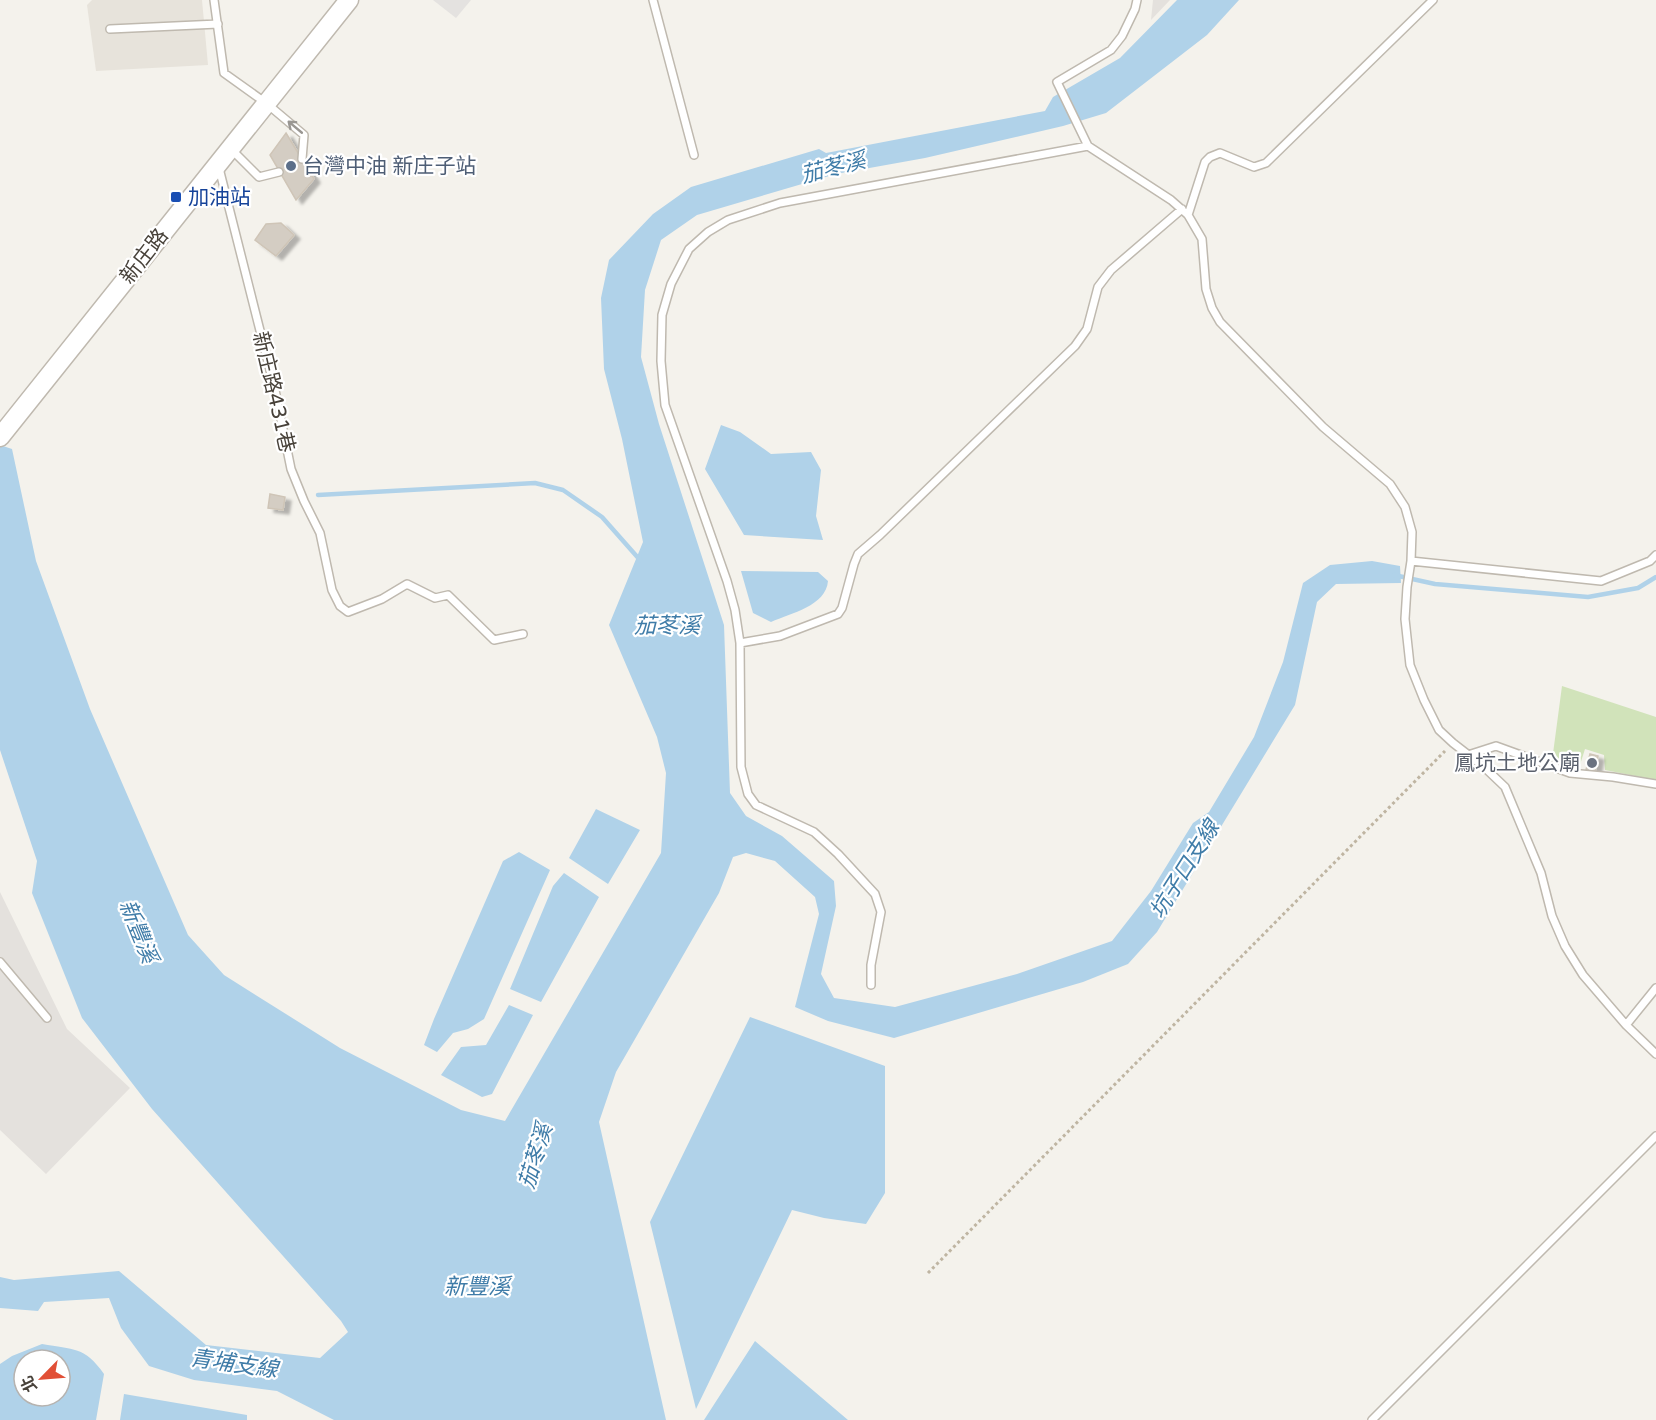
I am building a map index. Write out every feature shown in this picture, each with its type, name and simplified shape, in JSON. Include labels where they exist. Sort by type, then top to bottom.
[{"type":"street","name":"新庄路","points":[[4,432],[349,0]]},
{"type":"lane","points":[[213,0],[224,73],[304,135],[302,159]]},
{"type":"lane","points":[[653,0],[694,155]]},
{"type":"lane","points":[[1137,0],[1122,36],[1111,50],[1057,81],[1088,146],[1171,200],[1185,212],[1202,240],[1206,289],[1212,308],[1220,322],[1323,427],[1390,484],[1405,507],[1412,532],[1412,561],[1407,587],[1405,620],[1410,664],[1424,700],[1439,730],[1506,787],[1541,873],[1552,916],[1565,946],[1583,975],[1626,1025],[1656,1054]]},
{"type":"lane","points":[[740,644],[780,636],[838,614],[842,608],[858,554],[1075,346],[1087,328],[1098,287],[1111,270],[1185,212],[1205,162],[1220,153],[1254,167],[1266,163],[1433,0]]},
{"type":"lane","points":[[110,29],[218,24]]},
{"type":"lane","points":[[871,985],[871,965],[881,912],[875,894],[814,832],[756,805],[748,794],[741,767],[740,644],[735,610],[665,405],[661,361],[662,315],[671,284],[689,249],[708,232],[728,220],[780,203],[1088,146]]},
{"type":"lane","points":[[230,148],[259,177],[279,172]]},
{"type":"lane","name":"新庄路431巷","points":[[218,163],[275,390],[291,469],[320,533],[332,590],[340,606],[348,612],[382,599],[407,584],[435,598],[448,595],[494,640],[523,634]]},
{"type":"lane","points":[[1412,561],[1601,580],[1650,561],[1656,555]]},
{"type":"lane","points":[[1467,754],[1496,746],[1570,773],[1656,784]]},
{"type":"lane","points":[[0,962],[47,1018]]},
{"type":"lane","points":[[1626,1025],[1656,988]]},
{"type":"lane","points":[[1372,1420],[1656,1136]]},
{"type":"path","points":[[928,1273],[1453,743]]},
{"type":"shaded area","points":[[92,0],[202,0],[208,65],[96,71],[87,5]]},
{"type":"shaded area","points":[[433,0],[471,0],[456,18]]},
{"type":"shaded area","points":[[1153,0],[1170,0],[1151,20]]},
{"type":"shaded area","points":[[0,892],[67,1029],[130,1088],[46,1174],[0,1130]]},
{"type":"green space","points":[[1562,686],[1656,717],[1656,780],[1605,770],[1604,755],[1585,749],[1579,768],[1552,761]]},
{"type":"water","points":[[1177,0],[1239,0],[1207,35],[1106,113],[1063,126],[925,158],[836,174],[697,215],[661,240],[645,290],[641,357],[659,424],[724,625],[730,793],[746,816],[782,836],[834,881],[836,906],[821,974],[834,998],[895,1007],[1017,974],[1112,941],[1151,891],[1193,823],[1209,812],[1254,737],[1283,662],[1303,583],[1330,565],[1372,561],[1400,566],[1401,583],[1336,584],[1317,602],[1295,705],[1157,932],[1128,964],[1083,982],[894,1038],[828,1021],[795,1007],[819,914],[815,897],[775,861],[746,853],[733,857],[719,893],[616,1072],[599,1122],[666,1420],[334,1420],[277,1391],[194,1380],[149,1366],[121,1328],[109,1298],[44,1302],[38,1311],[0,1308],[0,1277],[14,1280],[119,1271],[206,1345],[320,1358],[348,1332],[341,1321],[152,1109],[82,1018],[32,893],[37,861],[0,750],[0,445],[12,449],[36,561],[90,709],[188,935],[224,975],[340,1048],[461,1110],[505,1121],[661,853],[666,773],[657,737],[609,625],[643,542],[622,439],[604,369],[601,298],[609,260],[653,214],[691,187],[819,149],[826,153],[1045,111],[1053,97],[1120,58]]},
{"type":"water","points":[[721,425],[740,432],[771,454],[811,452],[821,470],[816,516],[823,540],[744,535],[705,469]]},
{"type":"water","points":[[741,571],[818,572],[828,581],[826,590],[814,603],[771,622],[753,613]]},
{"type":"water","points":[[596,809],[640,830],[608,884],[569,858]]},
{"type":"water","points":[[519,852],[550,870],[484,1019],[468,1029],[453,1033],[437,1052],[424,1045],[434,1019],[503,861]]},
{"type":"water","points":[[564,873],[599,897],[541,1002],[510,989],[553,886]]},
{"type":"water","points":[[509,1005],[533,1015],[492,1094],[482,1097],[441,1075],[461,1047],[486,1045]]},
{"type":"water","points":[[750,1017],[885,1066],[885,1193],[866,1224],[824,1218],[792,1210],[696,1409],[650,1222]]},
{"type":"water","points":[[755,1341],[848,1420],[704,1420]]},
{"type":"water","points":[[42,1344],[64,1348],[32,1348]]},
{"type":"water","points":[[72,1350],[84,1354],[104,1374],[96,1420],[0,1420],[0,1364],[12,1356],[12,1408],[72,1408]]},
{"type":"water","points":[[124,1394],[247,1415],[247,1420],[120,1420]]},
{"type":"building","name":"台灣中油 新庄子站","points":[[286,133],[314,179],[296,200],[270,155]]},
{"type":"building","points":[[281,223],[294,235],[276,256],[255,240],[266,224]]},
{"type":"building","points":[[270,494],[285,497],[283,510],[268,508]]},
{"type":"building","name":"鳳坑土地公廟","points":[[1590,754],[1598,756],[1595,772],[1586,770]]},
{"type":"waterway","points":[[318,495],[535,483],[563,490],[602,517],[640,560]]},
{"type":"waterway","name":"坑子口支線","points":[[1394,575],[1435,584],[1588,597],[1638,588],[1656,577]]},
{"type":"place","name":"台灣中油 新庄子站","points":[[291,166]]},
{"type":"place","name":"加油站","points":[[176,197]]},
{"type":"place","name":"鳳坑土地公廟","points":[[1592,763]]},
{"type":"water label","name":"茄苳溪","points":[[833,167]]},
{"type":"water label","name":"茄苳溪","points":[[667,625]]},
{"type":"water label","name":"新豐溪","points":[[139,931]]},
{"type":"water label","name":"茄苳溪","points":[[535,1156]]},
{"type":"water label","name":"新豐溪","points":[[477,1286]]},
{"type":"water label","name":"青埔支線","points":[[234,1363]]}]
